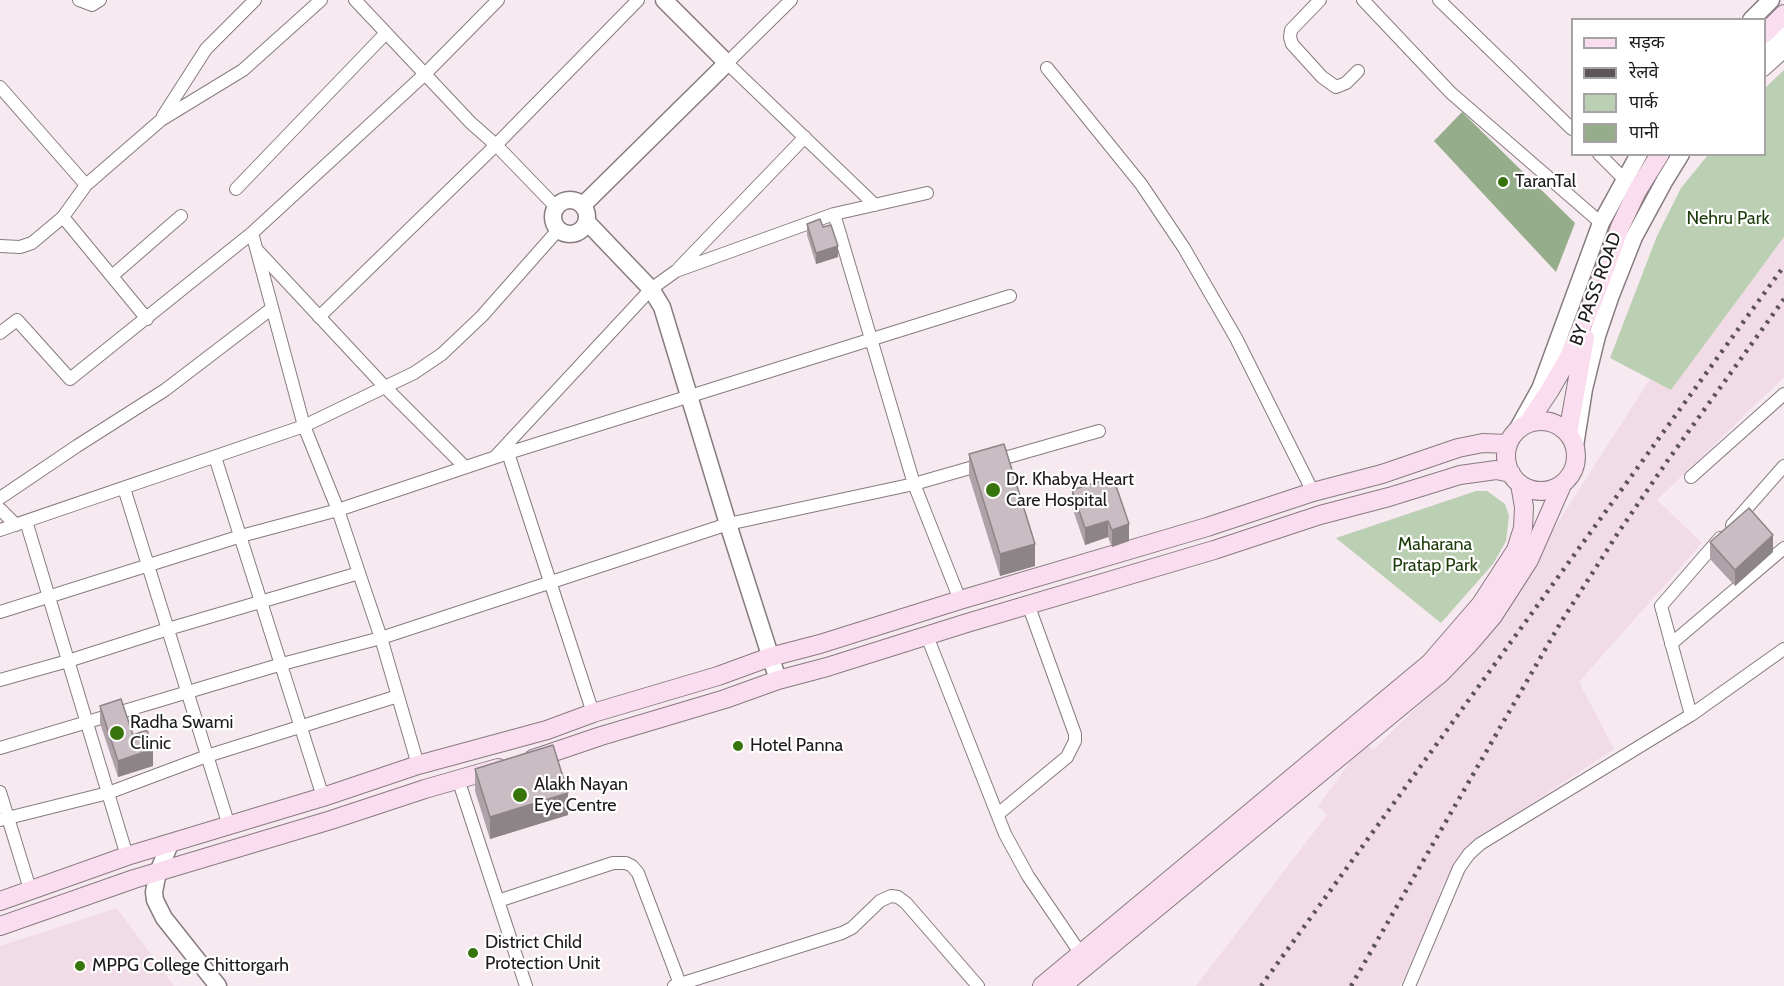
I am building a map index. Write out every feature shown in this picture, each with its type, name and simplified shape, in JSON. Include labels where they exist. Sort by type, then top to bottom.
[{"type":"main road","points":[[1766,32],[1784,14]]},
{"type":"main road","points":[[1062,986],[1085,959],[1437,655],[1481,604],[1516,550],[1523,528],[1524,507],[1516,478],[1507,459],[1517,433],[1550,390],[1569,357],[1620,227],[1637,191],[1659,156]]},
{"type":"main road","points":[[1041,986],[1085,959],[1441,673],[1493,616],[1529,560],[1562,485],[1574,467],[1576,460],[1572,439],[1581,357],[1594,298]]},
{"type":"main road","points":[[0,901],[127,856],[323,797],[418,765],[547,730],[593,713],[718,676],[770,657],[1207,527],[1313,492],[1383,474],[1458,447],[1484,443],[1517,433],[1542,421],[1556,424],[1572,439]]},
{"type":"main road","points":[[0,926],[158,872],[458,779],[555,753],[601,736],[725,699],[778,680],[1214,550],[1320,515],[1460,475],[1496,470],[1516,478],[1533,490],[1548,490],[1562,485]]},
{"type":"street","points":[[80,0],[92,5],[100,0]]},
{"type":"street","points":[[161,120],[206,49],[255,0]]},
{"type":"street","points":[[0,246],[20,247],[32,243],[63,217],[86,184],[161,120],[243,70],[321,0]]},
{"type":"street","points":[[0,333],[17,320],[70,379],[252,233],[424,74],[498,0]]},
{"type":"street","points":[[319,317],[496,145],[638,0]]},
{"type":"street","points":[[664,0],[875,205]]},
{"type":"street","points":[[583,205],[791,0]]},
{"type":"street","points":[[1320,0],[1291,30],[1292,44],[1322,77],[1336,87],[1346,83],[1358,71]]},
{"type":"street","points":[[1363,0],[1452,93],[1601,223]]},
{"type":"street","points":[[1438,0],[1571,128]]},
{"type":"street","points":[[1754,18],[1771,0]]},
{"type":"street","points":[[358,1],[471,123],[496,145],[556,207]]},
{"type":"street","points":[[236,189],[386,33]]},
{"type":"street","points":[[1766,53],[1784,35]]},
{"type":"street","points":[[1766,68],[1784,52]]},
{"type":"street","points":[[1047,68],[1141,184],[1184,248],[1236,338],[1313,492]]},
{"type":"street","points":[[1,90],[86,184]]},
{"type":"street","points":[[494,457],[651,289],[676,271],[805,137]]},
{"type":"street","points":[[1601,156],[1624,179]]},
{"type":"street","points":[[1517,433],[1540,389],[1601,223],[1638,156]]},
{"type":"street","name":"BY PASS ROAD","points":[[1572,439],[1597,336],[1634,237],[1680,156]]},
{"type":"street","points":[[1634,237],[1689,156]]},
{"type":"street","points":[[676,271],[834,214],[927,193]]},
{"type":"street","points":[[566,200],[583,205],[587,222],[584,228],[568,235],[558,230],[552,219],[556,207],[566,200]]},
{"type":"street","points":[[834,214],[914,484],[960,600]]},
{"type":"street","points":[[112,276],[181,216]]},
{"type":"street","points":[[63,217],[147,319]]},
{"type":"street","points":[[587,222],[651,289],[662,307],[778,680]]},
{"type":"street","points":[[0,530],[304,426],[414,373],[442,354],[482,316],[558,230]]},
{"type":"street","points":[[252,233],[304,426],[338,510],[381,638],[418,765]]},
{"type":"street","points":[[256,249],[385,387],[465,467]]},
{"type":"street","points":[[0,612],[240,536],[338,510],[494,457],[1010,296]]},
{"type":"street","points":[[0,498],[165,390],[271,309]]},
{"type":"street","points":[[1691,477],[1784,394]]},
{"type":"street","points":[[0,748],[188,694],[282,664],[381,638],[728,524],[914,484],[1098,431]]},
{"type":"street","points":[[508,453],[593,713]]},
{"type":"street","points":[[215,456],[323,797]]},
{"type":"street","points":[[1690,715],[1661,606],[1784,466]]},
{"type":"street","points":[[124,488],[229,826]]},
{"type":"street","points":[[0,510],[21,523],[49,596],[127,856]]},
{"type":"street","points":[[1671,644],[1784,548]]},
{"type":"street","points":[[0,680],[359,573]]},
{"type":"street","points":[[998,814],[1067,757],[1075,741],[1075,734],[1028,604]]},
{"type":"street","points":[[927,636],[1005,834],[1028,876],[1085,959]]},
{"type":"street","points":[[1409,986],[1459,868],[1468,854],[1480,843],[1690,715],[1784,649]]},
{"type":"street","points":[[4,819],[108,793],[207,756],[398,696]]},
{"type":"street","points":[[458,779],[526,986]]},
{"type":"street","points":[[0,792],[4,819],[30,889]]},
{"type":"street","points":[[170,844],[158,872],[154,900],[164,918],[218,986]]},
{"type":"street","points":[[498,901],[613,863],[626,863],[638,873],[677,985],[842,933],[852,928],[880,901],[891,896],[898,897],[906,903],[978,986]]},
{"type":"shaded area","points":[[1784,237],[1784,377],[1657,500],[1702,543],[1579,682],[1614,749],[1467,846],[1441,888],[1438,902],[1400,986],[1196,986],[1327,815],[1318,806],[1364,743],[1373,750],[1451,674],[1543,546],[1650,379],[1671,390]]},
{"type":"shaded area","name":"MPPG College Chittorgarh","points":[[117,908],[174,986],[0,986],[0,946]]},
{"type":"green space","name":"Nehru Park","points":[[1784,70],[1784,237],[1671,390],[1610,358],[1657,236],[1681,188],[1707,156],[1766,156],[1766,87]]},
{"type":"green space","name":"Maharana Pratap Park","points":[[1476,491],[1487,491],[1505,504],[1509,516],[1506,541],[1493,564],[1441,623],[1336,538]]},
{"type":"water","name":"TaranTal","points":[[1462,112],[1575,223],[1556,272],[1434,141]]},
{"type":"building","points":[[820,219],[823,227],[831,225],[838,246],[816,253],[807,224]]},
{"type":"building","points":[[1004,444],[1035,544],[1000,554],[969,454]]},
{"type":"building","points":[[1113,477],[1129,524],[1112,530],[1108,521],[1085,528],[1072,490]]},
{"type":"building","points":[[1749,508],[1773,535],[1735,570],[1710,542]]},
{"type":"building","points":[[121,699],[133,735],[147,730],[153,749],[118,761],[100,706]]},
{"type":"building","points":[[553,745],[568,793],[490,817],[475,769]]},
{"type":"railway","points":[[1261,986],[1784,266]]},
{"type":"railway","points":[[1351,986],[1561,622],[1668,460],[1784,299]]},
{"type":"place","name":"TaranTal","points":[[1503,182]]},
{"type":"place","name":"Dr. Khabya Heart Care Hospital","points":[[993,490]]},
{"type":"place","name":"Radha Swami Clinic","points":[[117,733]]},
{"type":"place","name":"Hotel Panna","points":[[738,746]]},
{"type":"place","name":"Alakh Nayan Eye Centre","points":[[520,795]]},
{"type":"place","name":"District Child Protection Unit","points":[[473,953]]},
{"type":"place","name":"MPPG College Chittorgarh","points":[[80,966]]}]
